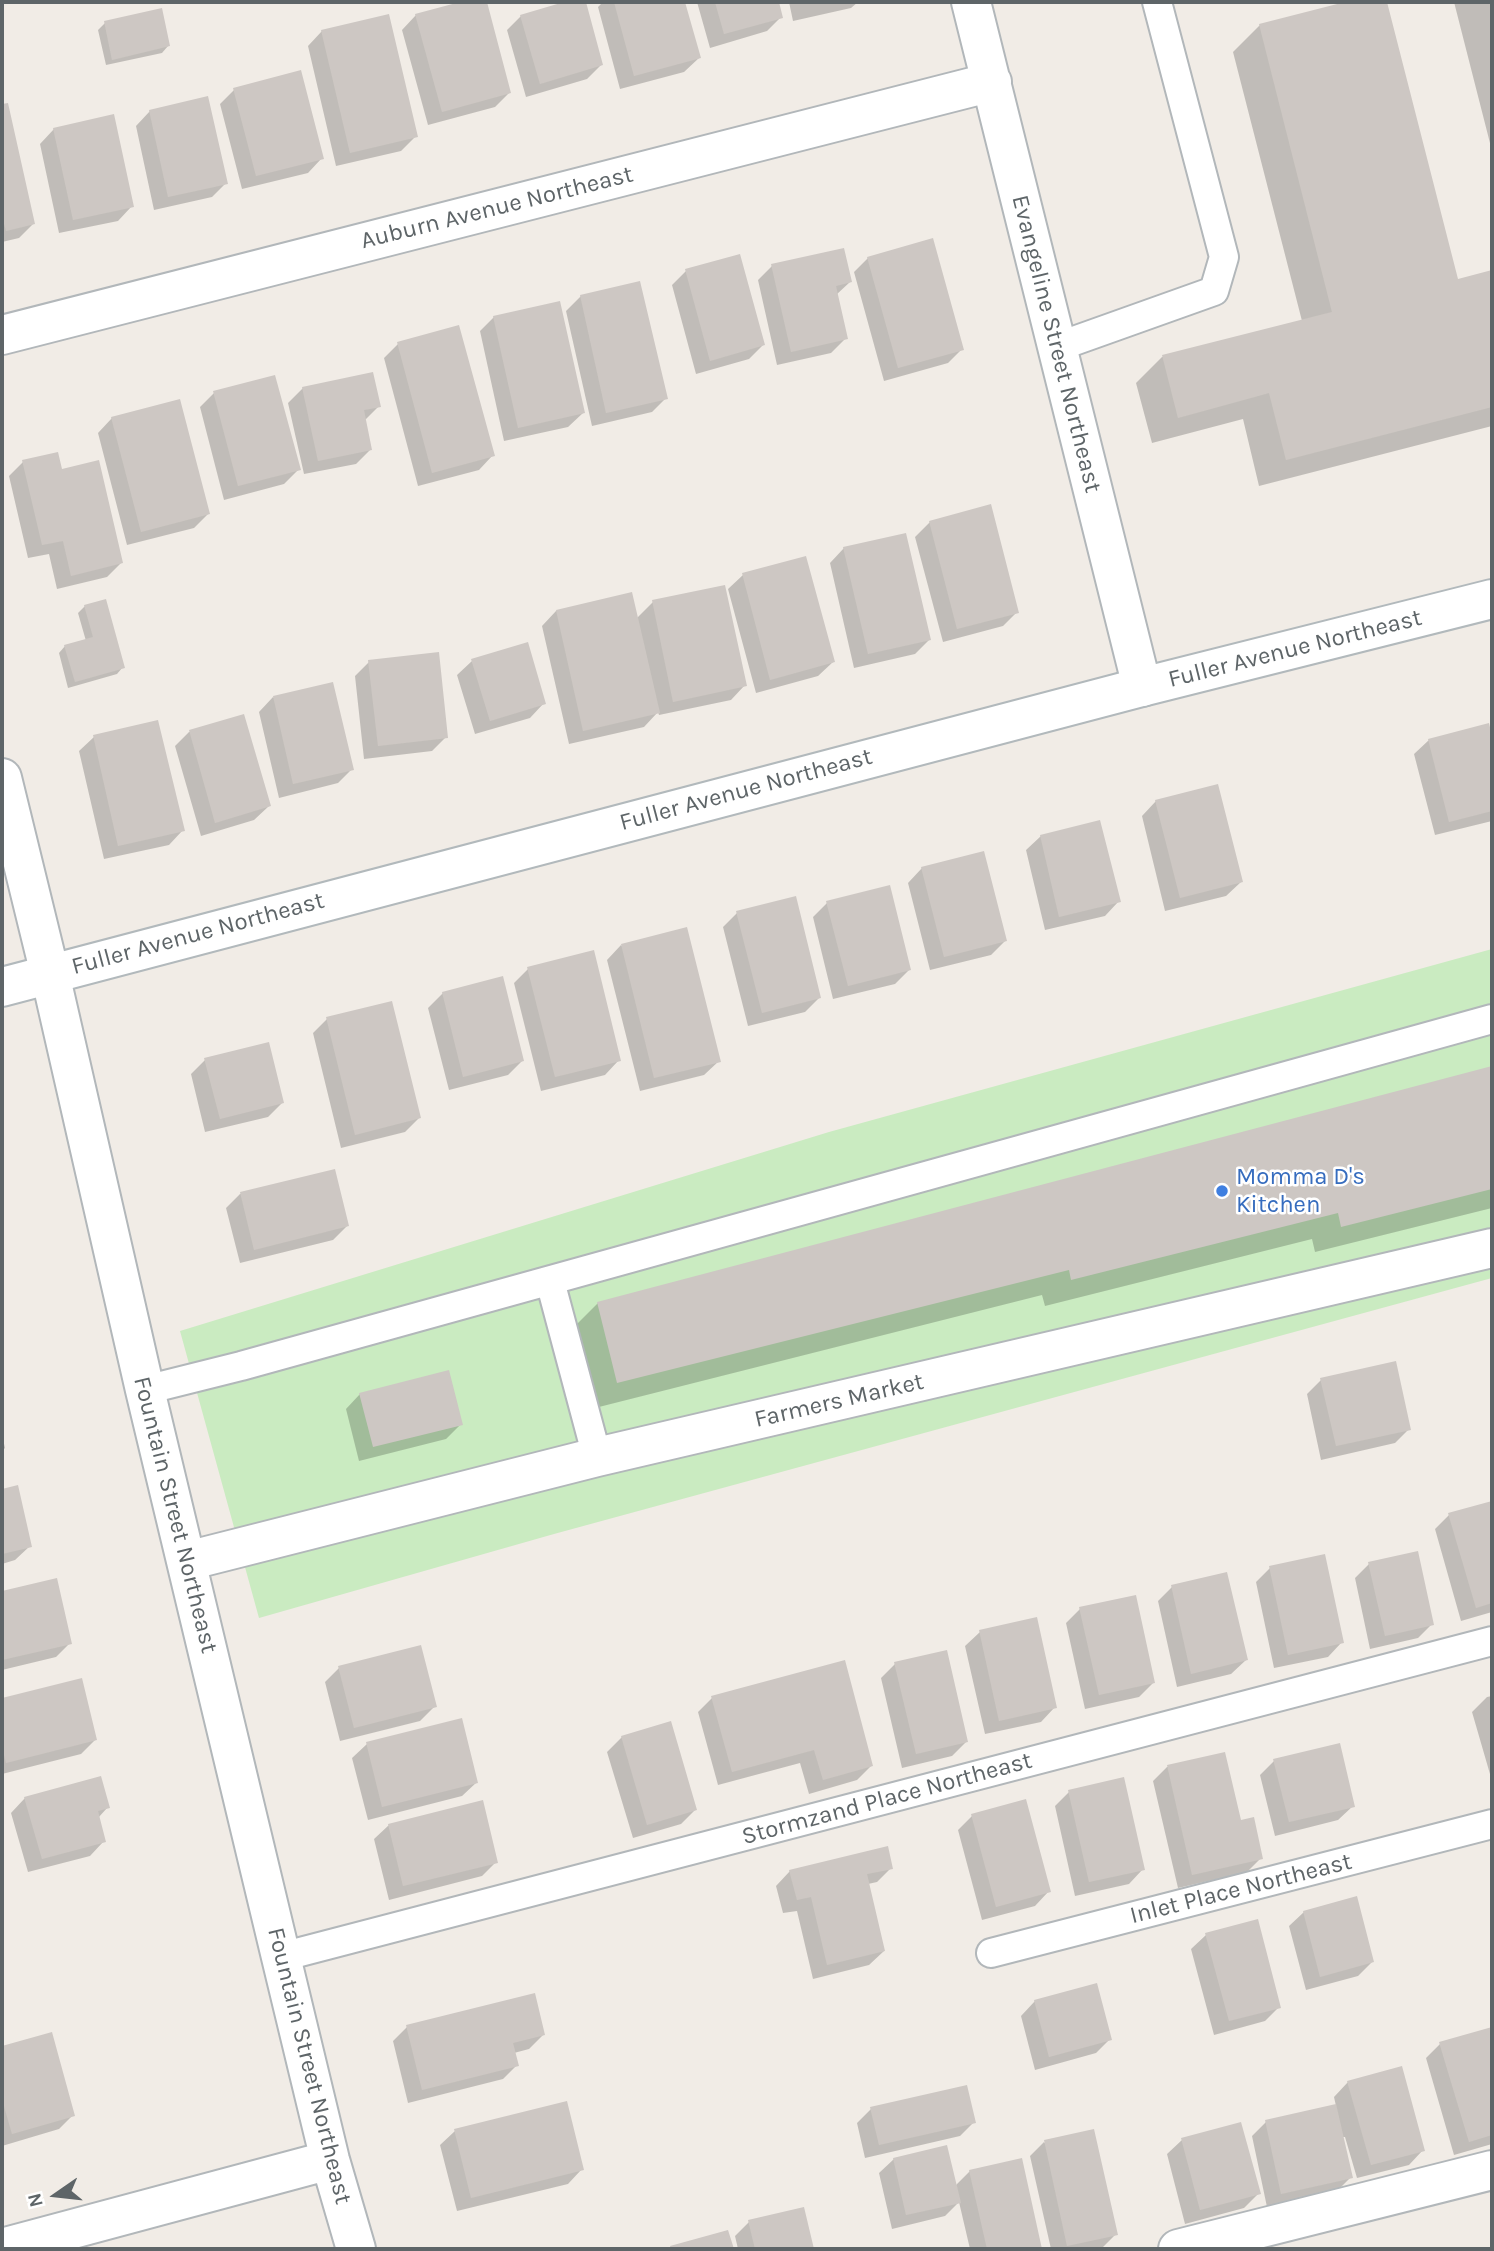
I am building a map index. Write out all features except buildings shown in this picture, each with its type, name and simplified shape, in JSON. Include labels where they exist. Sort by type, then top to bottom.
[{"type":"street","name":"Evangeline Street Northeast","points":[[971,2],[1142,687]]},
{"type":"street","name":"Auburn Avenue Northeast","points":[[2,335],[992,82]]},
{"type":"street","name":"Fuller Avenue Northeast","points":[[2,987],[320,901],[1142,687],[1492,599]]},
{"type":"street","name":"Fountain Street Northeast","points":[[2,778],[281,1957],[330,2160],[356,2249]]},
{"type":"street","name":"Farmers Market","points":[[187,1561],[597,1457],[1492,1248]]},
{"type":"street","points":[[2,2248],[330,2160]]},
{"type":"street","points":[[1178,2249],[1492,2170]]},
{"type":"lane","points":[[1057,347],[1214,291],[1224,257],[1157,2]]},
{"type":"lane","points":[[145,1390],[550,1281],[1492,1019]]},
{"type":"lane","points":[[550,1281],[597,1457]]},
{"type":"lane","name":"Stormzand Place Northeast","points":[[281,1957],[1492,1641]]},
{"type":"lane","name":"Inlet Place Northeast","points":[[990,1953],[1492,1824]]},
{"type":"green space","points":[[1492,949],[1492,1278],[554,1534],[259,1618],[180,1331],[829,1132]]},
{"type":"place","name":"Momma D's Kitchen","points":[[1222,1191]]}]
